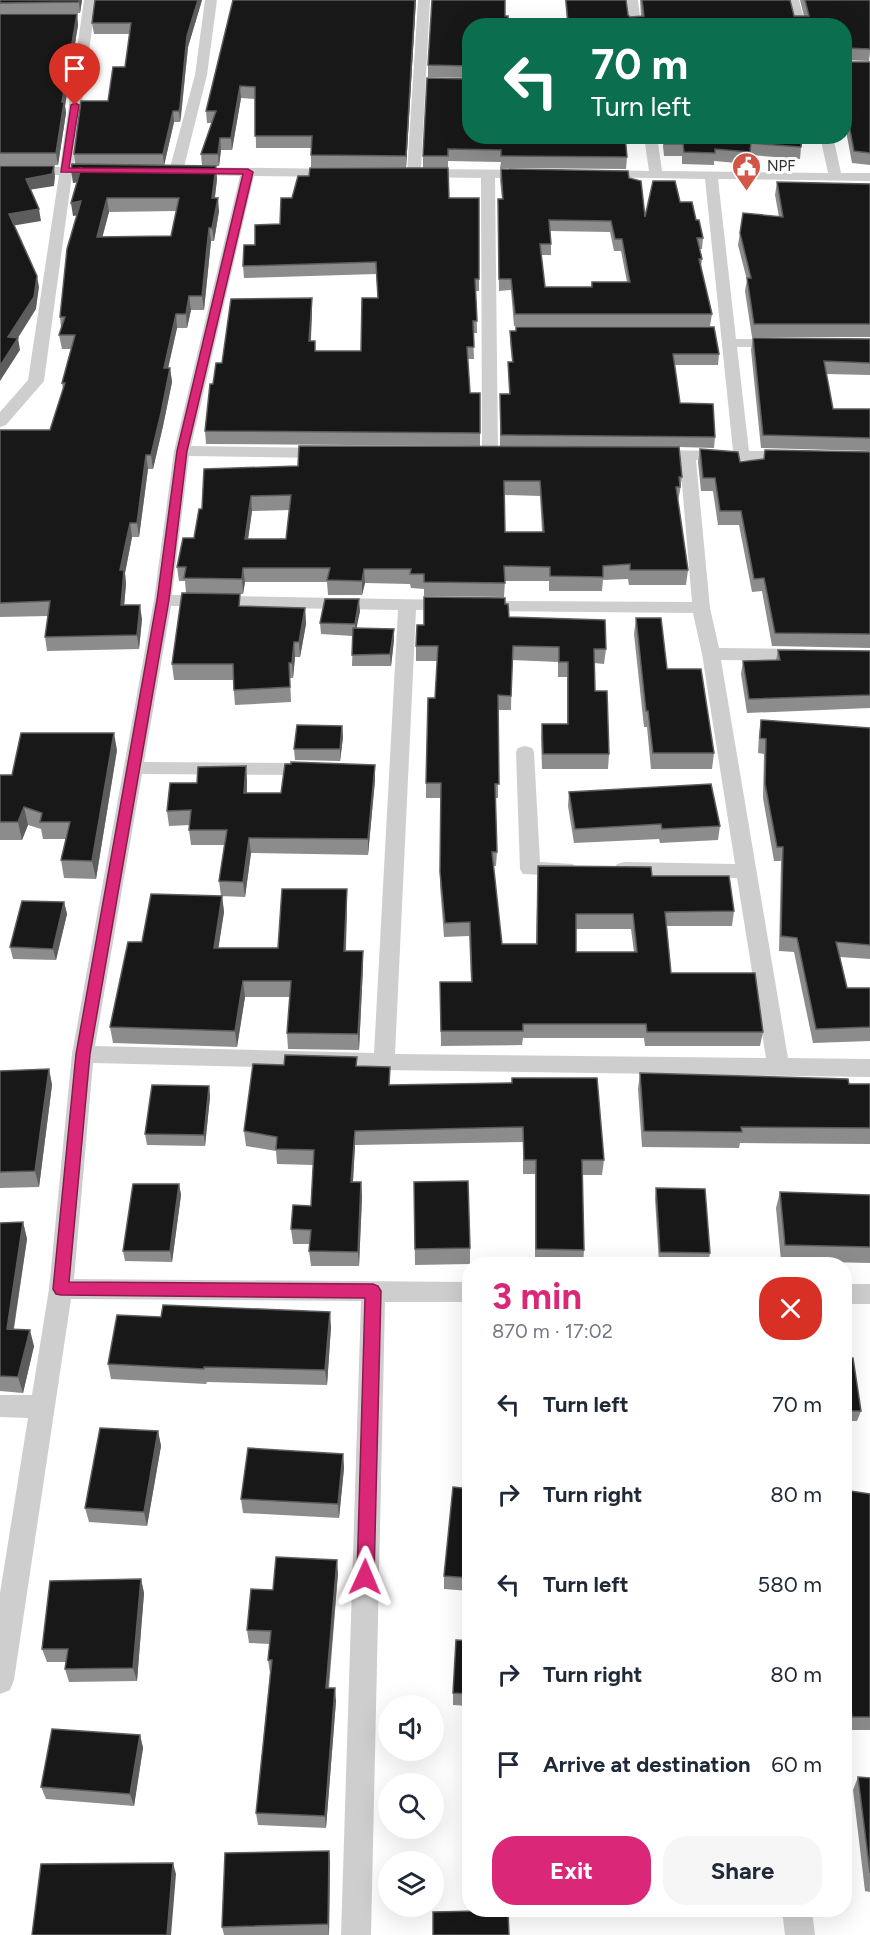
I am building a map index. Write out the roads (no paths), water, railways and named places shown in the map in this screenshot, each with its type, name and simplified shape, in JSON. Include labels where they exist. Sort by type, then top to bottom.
[{"type":"street","points":[[0,422],[36,381],[82,19],[90,0]]},
{"type":"street","points":[[211,0],[201,75],[171,171],[355,173]]},
{"type":"street","points":[[424,0],[424,83],[408,173],[544,174]]},
{"type":"street","points":[[632,0],[634,18]]},
{"type":"street","points":[[793,0],[798,18]]},
{"type":"street","points":[[852,67],[870,68]]},
{"type":"street","points":[[651,144],[656,174]]},
{"type":"street","points":[[828,144],[835,176]]},
{"type":"street","points":[[0,171],[109,171]]},
{"type":"street","points":[[0,1680],[61,1289],[83,1054],[163,600],[182,451],[248,172]]},
{"type":"street","points":[[488,174],[495,332],[490,455]]},
{"type":"street","points":[[588,174],[870,177]]},
{"type":"street","points":[[711,174],[724,335],[741,455]]},
{"type":"street","points":[[724,335],[800,343]]},
{"type":"street","points":[[182,451],[348,453]]},
{"type":"street","points":[[630,455],[811,457]]},
{"type":"street","points":[[688,455],[701,609],[711,654],[778,1067]]},
{"type":"street","points":[[163,600],[701,609]]},
{"type":"street","points":[[384,1062],[391,769],[407,605]]},
{"type":"street","points":[[711,654],[825,655]]},
{"type":"street","points":[[525,752],[530,868],[587,869]]},
{"type":"street","points":[[135,768],[326,769]]},
{"type":"street","points":[[610,869],[746,871]]},
{"type":"street","points":[[83,1054],[384,1062],[870,1068]]},
{"type":"street","points":[[61,1289],[462,1292]]},
{"type":"street","points":[[356,1935],[373,1291]]},
{"type":"street","points":[[852,1294],[870,1294]]},
{"type":"street","points":[[0,1406],[43,1407]]},
{"type":"street","points":[[798,1917],[800,1935]]},
{"type":"place","name":"NPF","points":[[746,192]]}]
